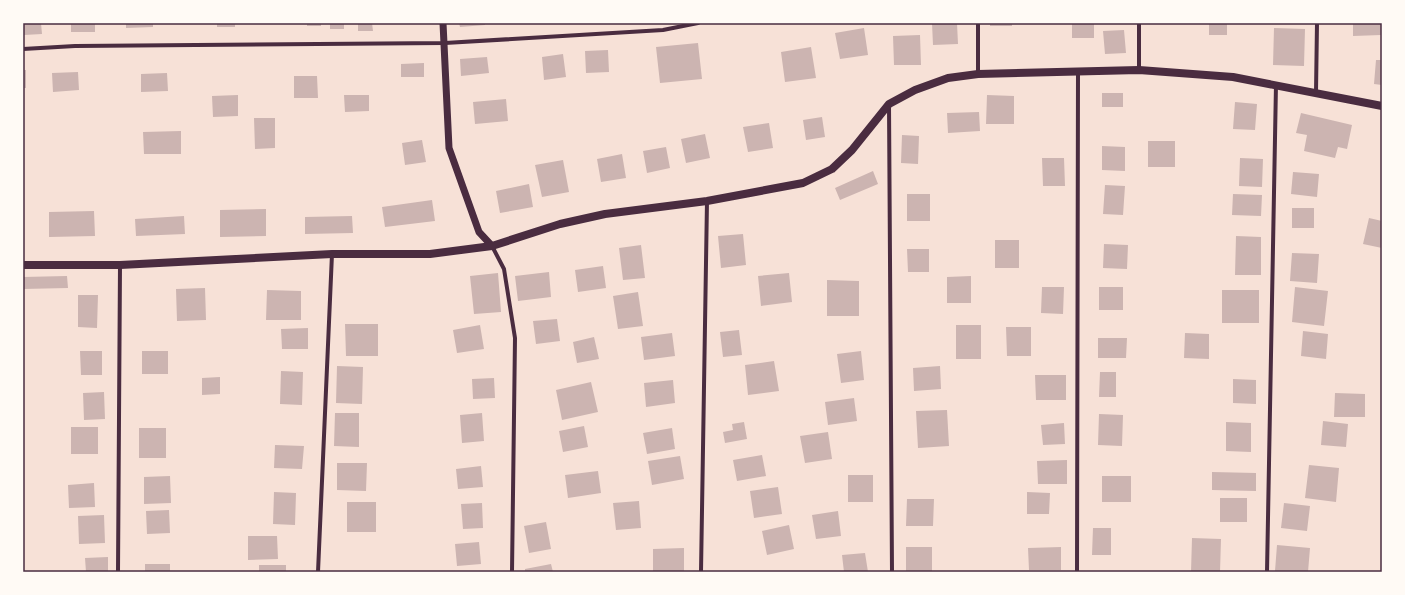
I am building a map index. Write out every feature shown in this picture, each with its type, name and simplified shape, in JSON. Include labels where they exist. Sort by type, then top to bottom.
[{"type":"main road","points":[[23,265],[120,265],[332,254],[430,254],[492,246],[560,224],[605,214],[708,201],[803,183],[832,168],[852,150],[889,104],[915,90],[948,78],[978,74],[1139,70],[1233,77],[1276,84],[1382,106]]},
{"type":"street","points":[[443,23],[449,148],[480,232],[492,246],[504,269],[515,338],[512,572]]},
{"type":"street","points":[[23,49],[75,46],[445,43],[663,30],[698,23]]},
{"type":"street","points":[[978,23],[978,74]]},
{"type":"street","points":[[1139,23],[1139,70]]},
{"type":"street","points":[[1316,92],[1317,23]]},
{"type":"street","points":[[1077,572],[1078,71]]},
{"type":"street","points":[[1267,572],[1276,84]]},
{"type":"street","points":[[889,104],[892,572]]},
{"type":"street","points":[[701,572],[708,201]]},
{"type":"street","points":[[318,572],[332,254]]},
{"type":"street","points":[[118,572],[120,265]]},
{"type":"building","points":[[23,23],[41,23],[42,34],[24,35]]},
{"type":"building","points":[[71,23],[95,23],[95,32],[71,32]]},
{"type":"building","points":[[126,23],[153,23],[153,27],[126,28]]},
{"type":"building","points":[[217,23],[235,23],[235,27],[217,27]]},
{"type":"building","points":[[307,23],[321,23],[321,26],[307,26]]},
{"type":"building","points":[[330,23],[344,23],[344,29],[330,29]]},
{"type":"building","points":[[358,23],[372,23],[373,31],[358,31]]},
{"type":"building","points":[[459,23],[485,23],[485,25],[460,27]]},
{"type":"building","points":[[932,23],[957,23],[958,44],[933,45]]},
{"type":"building","points":[[990,23],[1012,23],[1012,26],[990,26]]},
{"type":"building","points":[[1072,23],[1094,23],[1094,38],[1072,38]]},
{"type":"building","points":[[1209,23],[1227,23],[1227,35],[1209,35]]},
{"type":"building","points":[[1353,23],[1381,23],[1381,35],[1353,36]]},
{"type":"building","points":[[864,28],[868,55],[840,59],[835,33]]},
{"type":"building","points":[[1274,28],[1305,29],[1304,66],[1273,65]]},
{"type":"building","points":[[1124,30],[1126,53],[1105,54],[1103,31]]},
{"type":"building","points":[[920,35],[921,65],[894,65],[893,36]]},
{"type":"building","points":[[698,43],[702,79],[660,83],[656,47]]},
{"type":"building","points":[[811,47],[816,78],[785,82],[781,52]]},
{"type":"building","points":[[608,50],[609,72],[586,73],[585,51]]},
{"type":"building","points":[[563,54],[566,77],[544,80],[542,57]]},
{"type":"building","points":[[487,57],[489,73],[461,76],[460,59]]},
{"type":"building","points":[[1376,60],[1382,60],[1382,85],[1374,84]]},
{"type":"building","points":[[424,63],[424,77],[401,77],[401,64]]},
{"type":"building","points":[[23,70],[26,70],[26,88],[23,88]]},
{"type":"building","points":[[78,72],[79,90],[53,92],[52,73]]},
{"type":"building","points":[[167,73],[168,91],[141,92],[141,74]]},
{"type":"building","points":[[294,76],[317,76],[318,98],[294,98]]},
{"type":"building","points":[[1102,93],[1123,93],[1123,107],[1102,107]]},
{"type":"building","points":[[238,95],[238,116],[213,117],[212,96]]},
{"type":"building","points":[[344,95],[369,95],[369,111],[345,112]]},
{"type":"building","points":[[987,95],[1014,96],[1014,124],[986,124]]},
{"type":"building","points":[[506,99],[508,121],[475,124],[473,102]]},
{"type":"building","points":[[1235,102],[1257,104],[1255,130],[1233,129]]},
{"type":"building","points":[[979,112],[980,131],[948,133],[947,113]]},
{"type":"building","points":[[1301,113],[1352,125],[1347,149],[1338,147],[1335,158],[1304,151],[1307,135],[1296,133]]},
{"type":"building","points":[[822,117],[825,137],[806,140],[803,120]]},
{"type":"building","points":[[254,118],[275,118],[275,148],[255,149]]},
{"type":"building","points":[[769,123],[773,148],[748,152],[743,127]]},
{"type":"building","points":[[181,131],[181,154],[144,154],[143,132]]},
{"type":"building","points":[[705,134],[710,158],[686,163],[681,139]]},
{"type":"building","points":[[902,135],[919,136],[918,164],[901,163]]},
{"type":"building","points":[[422,140],[426,162],[405,165],[402,143]]},
{"type":"building","points":[[1148,141],[1175,141],[1175,167],[1148,167]]},
{"type":"building","points":[[1102,146],[1125,147],[1125,171],[1102,170]]},
{"type":"building","points":[[666,147],[670,168],[647,173],[643,151]]},
{"type":"building","points":[[622,154],[626,178],[601,182],[597,159]]},
{"type":"building","points":[[1042,158],[1064,158],[1065,186],[1043,186]]},
{"type":"building","points":[[1240,158],[1263,159],[1262,187],[1239,186]]},
{"type":"building","points":[[563,160],[569,192],[542,197],[535,165]]},
{"type":"building","points":[[873,171],[878,184],[840,200],[835,188]]},
{"type":"building","points":[[1293,172],[1319,174],[1317,197],[1291,194]]},
{"type":"building","points":[[529,184],[533,207],[500,213],[496,191]]},
{"type":"building","points":[[1105,185],[1125,186],[1123,215],[1103,214]]},
{"type":"building","points":[[907,194],[930,194],[930,221],[907,221]]},
{"type":"building","points":[[1233,194],[1262,195],[1261,216],[1232,215]]},
{"type":"building","points":[[432,200],[435,221],[385,227],[382,207]]},
{"type":"building","points":[[1292,208],[1314,208],[1314,228],[1292,228]]},
{"type":"building","points":[[266,209],[266,236],[220,237],[220,210]]},
{"type":"building","points":[[94,211],[95,236],[49,237],[49,212]]},
{"type":"building","points":[[184,216],[185,234],[136,236],[135,219]]},
{"type":"building","points":[[352,216],[353,233],[305,234],[305,217]]},
{"type":"building","points":[[1369,218],[1382,221],[1382,248],[1363,244]]},
{"type":"building","points":[[743,234],[746,265],[721,268],[718,236]]},
{"type":"building","points":[[1236,236],[1261,237],[1261,275],[1235,275]]},
{"type":"building","points":[[995,240],[1019,240],[1019,268],[995,268]]},
{"type":"building","points":[[1104,244],[1128,245],[1127,269],[1103,268]]},
{"type":"building","points":[[641,245],[645,278],[623,280],[619,248]]},
{"type":"building","points":[[907,249],[929,249],[929,272],[908,272]]},
{"type":"building","points":[[1292,253],[1319,254],[1317,283],[1290,281]]},
{"type":"building","points":[[603,266],[606,288],[578,292],[575,270]]},
{"type":"building","points":[[549,272],[551,297],[518,301],[515,276]]},
{"type":"building","points":[[498,273],[501,312],[474,314],[470,276]]},
{"type":"building","points":[[789,273],[792,302],[761,306],[758,276]]},
{"type":"building","points":[[67,276],[68,288],[23,289],[23,277]]},
{"type":"building","points":[[971,276],[971,303],[947,303],[947,277]]},
{"type":"building","points":[[827,280],[859,281],[859,316],[827,316]]},
{"type":"building","points":[[1042,287],[1064,287],[1063,314],[1041,313]]},
{"type":"building","points":[[1099,287],[1123,287],[1123,310],[1099,310]]},
{"type":"building","points":[[1295,287],[1328,291],[1324,326],[1292,322]]},
{"type":"building","points":[[205,288],[206,320],[177,321],[176,289]]},
{"type":"building","points":[[267,290],[301,291],[301,320],[266,320]]},
{"type":"building","points":[[1222,290],[1259,290],[1259,323],[1222,323]]},
{"type":"building","points":[[638,292],[643,326],[618,329],[613,296]]},
{"type":"building","points":[[78,295],[98,295],[97,328],[78,327]]},
{"type":"building","points":[[557,319],[560,341],[536,344],[533,321]]},
{"type":"building","points":[[345,324],[378,324],[378,356],[346,356]]},
{"type":"building","points":[[480,325],[484,349],[457,353],[453,330]]},
{"type":"building","points":[[956,325],[981,325],[981,359],[956,359]]},
{"type":"building","points":[[1006,327],[1031,327],[1031,356],[1007,356]]},
{"type":"building","points":[[308,328],[308,349],[282,349],[281,329]]},
{"type":"building","points":[[739,330],[742,355],[723,357],[720,332]]},
{"type":"building","points":[[1303,331],[1328,334],[1326,359],[1301,356]]},
{"type":"building","points":[[672,333],[675,356],[644,360],[641,337]]},
{"type":"building","points":[[1185,333],[1209,334],[1209,359],[1184,358]]},
{"type":"building","points":[[594,337],[599,359],[577,363],[573,342]]},
{"type":"building","points":[[1098,338],[1127,338],[1126,358],[1098,358]]},
{"type":"building","points":[[80,351],[102,351],[102,375],[81,375]]},
{"type":"building","points":[[142,351],[168,351],[168,374],[142,374]]},
{"type":"building","points":[[861,351],[864,380],[841,383],[837,354]]},
{"type":"building","points":[[774,361],[779,391],[748,395],[745,365]]},
{"type":"building","points":[[337,366],[363,367],[362,404],[336,403]]},
{"type":"building","points":[[940,366],[941,389],[914,391],[913,368]]},
{"type":"building","points":[[281,371],[303,372],[302,405],[280,404]]},
{"type":"building","points":[[1100,372],[1116,372],[1116,397],[1099,397]]},
{"type":"building","points":[[1035,375],[1066,375],[1066,400],[1036,400]]},
{"type":"building","points":[[220,377],[220,394],[202,395],[202,378]]},
{"type":"building","points":[[494,378],[495,398],[473,399],[472,379]]},
{"type":"building","points":[[1233,379],[1256,380],[1256,404],[1233,403]]},
{"type":"building","points":[[673,380],[675,403],[646,407],[644,383]]},
{"type":"building","points":[[591,382],[598,412],[562,420],[556,390]]},
{"type":"building","points":[[104,392],[105,419],[84,420],[83,393]]},
{"type":"building","points":[[1335,393],[1365,394],[1365,417],[1334,417]]},
{"type":"building","points":[[854,398],[857,421],[828,425],[825,402]]},
{"type":"building","points":[[947,410],[949,446],[918,448],[916,411]]},
{"type":"building","points":[[335,413],[359,413],[359,447],[334,446]]},
{"type":"building","points":[[482,413],[484,441],[462,443],[460,415]]},
{"type":"building","points":[[1099,414],[1123,415],[1122,446],[1098,445]]},
{"type":"building","points":[[1323,421],[1348,424],[1346,447],[1321,445]]},
{"type":"building","points":[[744,422],[747,439],[725,443],[723,432],[733,430],[732,424]]},
{"type":"building","points":[[1226,422],[1251,423],[1251,452],[1226,451]]},
{"type":"building","points":[[1064,423],[1065,444],[1043,445],[1041,425]]},
{"type":"building","points":[[584,426],[588,447],[563,452],[559,431]]},
{"type":"building","points":[[71,427],[98,427],[98,454],[71,454]]},
{"type":"building","points":[[139,428],[166,428],[166,458],[139,458]]},
{"type":"building","points":[[672,428],[675,449],[647,454],[643,433]]},
{"type":"building","points":[[828,432],[832,459],[805,463],[800,436]]},
{"type":"building","points":[[275,445],[304,446],[302,469],[274,468]]},
{"type":"building","points":[[762,455],[766,476],[737,481],[733,460]]},
{"type":"building","points":[[680,456],[684,479],[652,485],[648,461]]},
{"type":"building","points":[[1067,460],[1067,484],[1038,484],[1037,461]]},
{"type":"building","points":[[337,463],[367,463],[366,491],[337,490]]},
{"type":"building","points":[[1309,465],[1339,468],[1336,502],[1305,498]]},
{"type":"building","points":[[481,466],[483,487],[458,489],[456,469]]},
{"type":"building","points":[[598,471],[601,493],[568,498],[565,475]]},
{"type":"building","points":[[1212,472],[1256,473],[1256,491],[1212,490]]},
{"type":"building","points":[[848,475],[873,475],[873,502],[848,502]]},
{"type":"building","points":[[170,476],[171,503],[144,504],[144,477]]},
{"type":"building","points":[[1102,476],[1131,476],[1131,502],[1102,502]]},
{"type":"building","points":[[94,483],[95,507],[69,508],[68,485]]},
{"type":"building","points":[[778,487],[782,514],[754,518],[750,491]]},
{"type":"building","points":[[274,492],[296,493],[295,525],[273,524]]},
{"type":"building","points":[[1027,492],[1050,493],[1049,514],[1027,514]]},
{"type":"building","points":[[1220,498],[1247,498],[1247,522],[1220,522]]},
{"type":"building","points":[[907,499],[934,499],[933,526],[906,526]]},
{"type":"building","points":[[639,501],[641,528],[616,530],[613,503]]},
{"type":"building","points":[[347,502],[376,502],[376,532],[347,532]]},
{"type":"building","points":[[482,503],[483,528],[463,529],[461,504]]},
{"type":"building","points":[[1284,503],[1310,506],[1307,531],[1281,528]]},
{"type":"building","points":[[169,510],[170,533],[147,534],[146,511]]},
{"type":"building","points":[[838,511],[841,536],[816,539],[812,515]]},
{"type":"building","points":[[104,515],[105,543],[79,544],[78,516]]},
{"type":"building","points":[[546,522],[551,549],[529,553],[524,526]]},
{"type":"building","points":[[789,525],[794,549],[767,555],[762,531]]},
{"type":"building","points":[[1093,528],[1111,528],[1111,555],[1092,555]]},
{"type":"building","points":[[248,536],[277,536],[278,559],[248,560]]},
{"type":"building","points":[[1192,538],[1221,539],[1220,572],[1191,572]]},
{"type":"building","points":[[479,542],[481,564],[457,566],[455,544]]},
{"type":"building","points":[[1277,545],[1310,548],[1308,572],[1275,571]]},
{"type":"building","points":[[906,547],[932,547],[932,572],[906,572]]},
{"type":"building","points":[[1061,547],[1061,570],[1029,570],[1028,548]]},
{"type":"building","points":[[684,548],[684,572],[653,572],[653,549]]},
{"type":"building","points":[[865,553],[868,572],[844,572],[842,555]]},
{"type":"building","points":[[108,557],[108,572],[86,572],[85,558]]},
{"type":"building","points":[[145,564],[170,564],[170,572],[145,572]]},
{"type":"building","points":[[551,564],[553,572],[525,572],[525,569]]},
{"type":"building","points":[[259,565],[286,565],[286,572],[259,572]]}]
